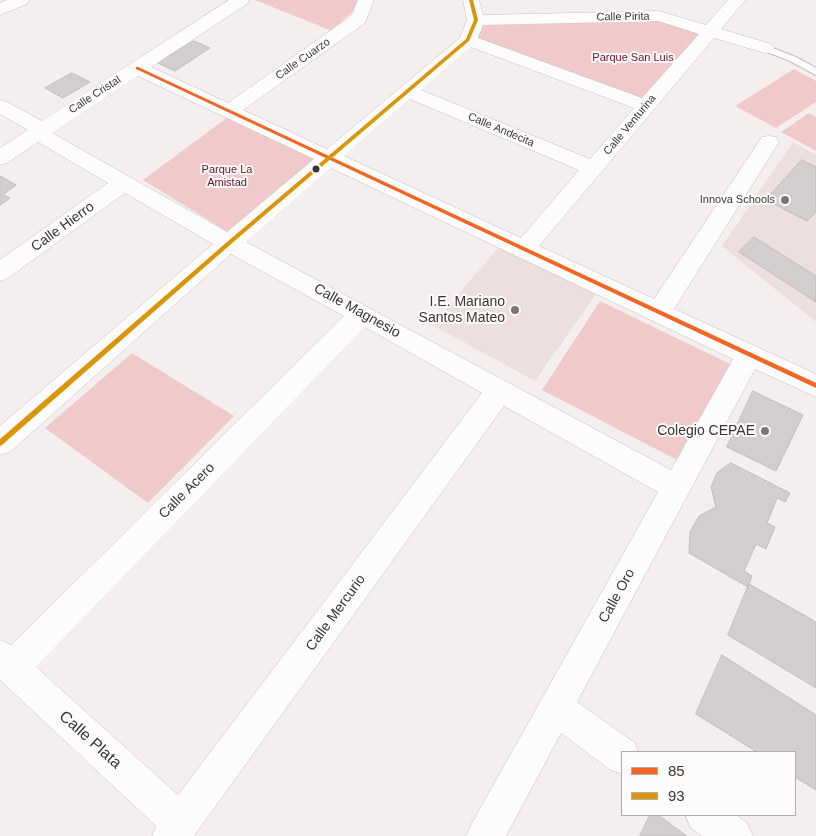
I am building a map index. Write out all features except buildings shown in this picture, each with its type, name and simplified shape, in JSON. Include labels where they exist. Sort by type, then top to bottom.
[{"type":"street","points":[[0,10],[21,0]]},
{"type":"street","name":"Calle Cristal","points":[[0,158],[241,0]]},
{"type":"street","name":"Calle Cuarzo","points":[[229,111],[360,19],[366,0]]},
{"type":"street","points":[[0,443],[468,40],[476,20],[471,0]]},
{"type":"street","name":"Calle Venturina","points":[[524,249],[737,0]]},
{"type":"street","name":"Calle Pirita","points":[[476,20],[659,16],[765,48]]},
{"type":"street","points":[[468,40],[646,106]]},
{"type":"street","points":[[137,68],[816,386]]},
{"type":"street","name":"Calle Andecita","points":[[408,91],[593,168]]},
{"type":"street","name":"Calle Magnesio","points":[[0,106],[40,132],[230,243],[677,488]]},
{"type":"street","points":[[659,312],[769,142]]},
{"type":"street","name":"Calle Hierro","points":[[0,272],[125,182]]},
{"type":"street","name":"Calle Acero","points":[[6,662],[362,314]]},
{"type":"street","name":"Calle Oro","points":[[484,836],[750,355]]},
{"type":"street","name":"Calle Mercurio","points":[[176,829],[500,390]]},
{"type":"street","name":"Calle Plata","points":[[6,662],[176,829]]},
{"type":"street","points":[[556,708],[621,755]]},
{"type":"street","points":[[705,816],[734,836]]},
{"type":"lane","points":[[765,48],[793,59],[816,72]]},
{"type":"shaded area","name":"Innova Schools","points":[[793,142],[816,155],[816,322],[722,246]]},
{"type":"shaded area","name":"I.E. Mariano Santos Mateo","points":[[499,247],[596,294],[535,381],[432,325]]},
{"type":"green space","points":[[255,0],[357,0],[355,9],[332,31]]},
{"type":"green space","name":"Parque San Luis","points":[[659,16],[710,31],[646,106],[468,40],[476,20]]},
{"type":"green space","points":[[794,69],[816,81],[816,102],[776,128],[735,106]]},
{"type":"green space","points":[[809,113],[816,117],[816,151],[781,132]]},
{"type":"green space","name":"Parque La Amistad","points":[[228,117],[321,161],[231,234],[143,180]]},
{"type":"green space","points":[[600,301],[734,366],[687,465],[542,390]]},
{"type":"green space","points":[[132,353],[234,416],[148,503],[45,428]]},
{"type":"transit line","name":"93","points":[[0,443],[229,243],[468,40],[476,20],[471,0]]},
{"type":"transit line","name":"85","points":[[137,68],[816,386]]},
{"type":"place","name":"Innova Schools","points":[[785,200]]},
{"type":"place","name":"I.E. Mariano Santos Mateo","points":[[515,310]]},
{"type":"place","name":"Colegio CEPAE","points":[[765,431]]}]
